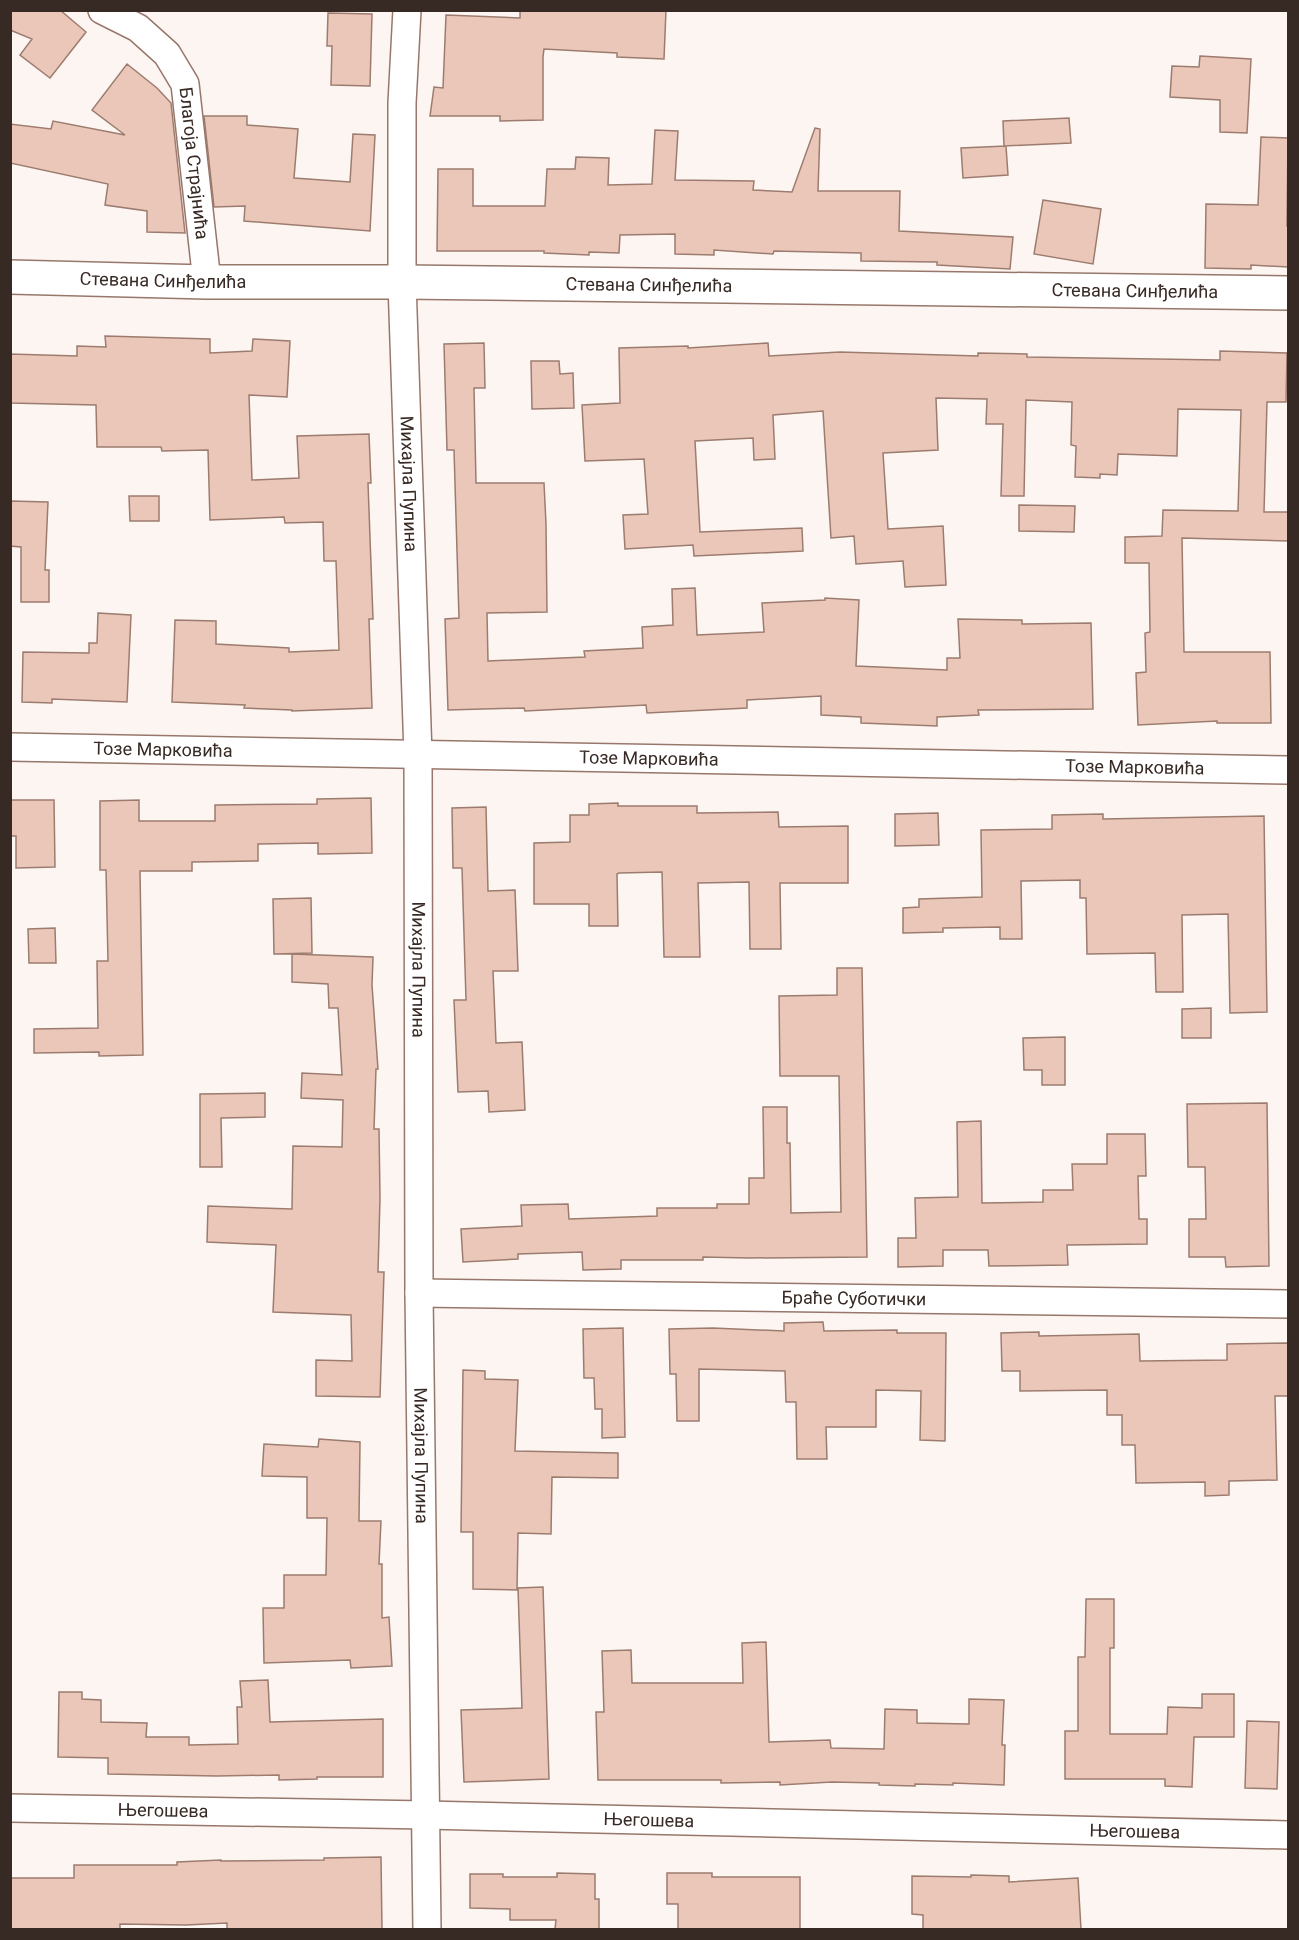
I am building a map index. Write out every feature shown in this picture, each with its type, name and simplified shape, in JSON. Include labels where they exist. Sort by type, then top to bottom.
[{"type":"street","name":"Благоја Страјнића","points":[[102,10],[138,28],[167,54],[185,84],[207,282]]},
{"type":"street","name":"Михајла Пупина","points":[[406,10],[402,103],[402,282],[418,755],[419,1293],[428,1929]]},
{"type":"street","name":"Стевана Синђелића","points":[[10,277],[207,282],[402,282],[1288,293]]},
{"type":"street","name":"Тозе Марковића","points":[[10,747],[1288,770]]},
{"type":"street","name":"Браће Суботички","points":[[419,1293],[1288,1304]]},
{"type":"street","name":"Његошева","points":[[10,1808],[1288,1835]]},
{"type":"building","points":[[10,10],[60,10],[86,32],[50,78],[20,55],[32,39],[10,30]]},
{"type":"building","points":[[520,10],[666,10],[664,59],[617,57],[617,53],[544,49],[543,120],[500,121],[500,116],[430,116],[434,87],[443,88],[446,15],[520,18]]},
{"type":"building","points":[[328,13],[372,14],[370,86],[331,85],[332,46],[327,46]]},
{"type":"building","points":[[1200,56],[1251,59],[1247,133],[1220,132],[1220,100],[1170,97],[1172,66],[1199,67]]},
{"type":"building","points":[[127,64],[157,88],[171,103],[185,233],[147,232],[147,211],[105,205],[108,184],[10,163],[10,124],[51,129],[53,121],[125,135],[92,110]]},
{"type":"building","points":[[204,116],[247,116],[247,125],[298,129],[294,178],[350,182],[353,134],[375,135],[370,231],[244,221],[245,206],[214,207]]},
{"type":"building","points":[[1069,118],[1071,143],[1004,146],[1003,121]]},
{"type":"building","points":[[815,128],[820,129],[818,191],[900,191],[899,231],[1013,237],[1010,269],[937,265],[937,262],[861,261],[861,253],[774,251],[773,254],[714,250],[714,255],[675,254],[675,234],[620,235],[619,253],[589,252],[589,255],[544,253],[544,251],[437,251],[438,169],[473,169],[473,206],[545,206],[547,169],[575,169],[576,157],[609,158],[608,185],[652,184],[655,130],[678,131],[675,180],[754,181],[753,190],[792,192]]},
{"type":"building","points":[[1261,137],[1288,138],[1288,267],[1251,265],[1251,269],[1205,268],[1206,204],[1258,205]]},
{"type":"building","points":[[1006,146],[1008,175],[963,178],[961,148]]},
{"type":"building","points":[[1043,200],[1101,209],[1093,264],[1034,254]]},
{"type":"building","points":[[105,336],[210,339],[210,353],[252,351],[253,339],[290,341],[287,397],[249,395],[252,480],[299,478],[297,436],[369,434],[371,483],[368,483],[373,619],[369,619],[372,708],[292,711],[244,708],[245,705],[172,702],[175,620],[216,621],[216,644],[289,648],[289,652],[339,650],[336,561],[324,561],[323,522],[285,523],[284,517],[210,520],[208,450],[162,451],[161,447],[97,447],[96,405],[10,403],[10,354],[77,356],[77,346],[106,347]]},
{"type":"building","points":[[484,343],[485,388],[474,388],[476,483],[544,483],[546,524],[547,612],[487,613],[488,661],[585,657],[584,651],[643,648],[642,627],[673,625],[672,589],[695,588],[697,635],[764,632],[762,603],[825,600],[825,598],[859,600],[856,666],[947,670],[947,658],[960,658],[958,619],[1022,620],[1022,624],[1091,623],[1093,709],[978,710],[979,715],[937,717],[937,726],[861,723],[861,717],[821,715],[821,696],[747,700],[747,708],[647,713],[646,705],[525,711],[524,708],[448,710],[445,619],[459,618],[454,450],[447,450],[444,344]]},
{"type":"building","points":[[768,343],[769,356],[840,352],[978,356],[978,353],[1027,354],[1027,357],[1220,360],[1220,351],[1287,353],[1286,402],[1267,402],[1264,512],[1288,512],[1288,541],[1182,538],[1184,652],[1270,652],[1271,723],[1217,723],[1217,721],[1138,725],[1136,673],[1146,672],[1145,633],[1150,632],[1149,563],[1125,563],[1125,537],[1162,536],[1163,510],[1238,511],[1241,410],[1178,409],[1177,456],[1118,454],[1117,475],[1100,474],[1100,478],[1075,477],[1076,446],[1071,445],[1072,402],[1026,400],[1024,496],[1001,496],[1003,424],[986,424],[987,399],[936,398],[938,450],[883,453],[888,529],[943,526],[946,585],[905,587],[903,561],[856,564],[854,536],[831,538],[823,411],[773,415],[775,459],[754,460],[753,438],[695,441],[700,532],[802,528],[803,551],[694,556],[693,545],[625,549],[623,515],[648,514],[644,459],[585,461],[582,405],[620,403],[619,348],[688,346],[688,348]]},
{"type":"building","points":[[531,361],[559,361],[560,374],[573,373],[574,408],[532,409]]},
{"type":"building","points":[[129,496],[159,496],[159,521],[130,521]]},
{"type":"building","points":[[10,501],[48,502],[45,570],[49,570],[49,602],[21,602],[21,547],[10,546]]},
{"type":"building","points":[[1019,505],[1075,506],[1074,532],[1019,531]]},
{"type":"building","points":[[98,613],[131,615],[127,702],[52,699],[52,703],[22,702],[23,652],[89,653],[89,643],[97,643]]},
{"type":"building","points":[[371,798],[372,853],[318,854],[318,843],[258,844],[258,861],[192,862],[192,871],[140,871],[143,1055],[99,1056],[99,1052],[34,1053],[34,1029],[98,1028],[97,961],[108,961],[106,870],[100,870],[100,801],[139,800],[139,821],[215,821],[215,805],[317,804],[317,799]]},
{"type":"building","points":[[10,800],[54,800],[55,867],[16,868],[16,836],[10,836]]},
{"type":"building","points":[[618,803],[618,806],[697,806],[697,813],[778,812],[779,827],[848,826],[848,883],[780,883],[781,949],[750,949],[749,882],[698,883],[700,957],[664,957],[662,872],[617,874],[618,926],[589,926],[589,904],[534,904],[534,843],[570,842],[570,815],[589,815],[589,804]]},
{"type":"building","points":[[486,807],[488,891],[515,890],[518,971],[493,971],[496,1043],[522,1042],[525,1110],[489,1112],[488,1091],[458,1092],[454,1000],[466,1000],[462,868],[453,868],[452,808]]},
{"type":"building","points":[[938,813],[939,845],[895,846],[895,814]]},
{"type":"building","points":[[1103,814],[1103,819],[1264,816],[1267,1012],[1230,1013],[1228,914],[1182,915],[1183,992],[1156,992],[1155,953],[1087,954],[1086,898],[1080,898],[1080,880],[1021,881],[1022,939],[1000,939],[1000,927],[943,928],[943,932],[903,933],[903,908],[919,907],[919,899],[982,897],[981,830],[1052,829],[1052,815]]},
{"type":"building","points":[[311,898],[312,953],[274,954],[273,899]]},
{"type":"building","points":[[55,928],[56,963],[29,963],[28,929]]},
{"type":"building","points":[[292,954],[373,957],[372,985],[378,1069],[376,1069],[374,1129],[379,1129],[378,1272],[384,1272],[380,1397],[316,1396],[316,1360],[352,1361],[351,1315],[273,1312],[276,1245],[207,1242],[208,1206],[292,1209],[293,1146],[342,1147],[343,1100],[301,1098],[302,1073],[342,1075],[338,1008],[329,1008],[328,984],[292,982]]},
{"type":"building","points":[[837,968],[862,968],[867,1257],[703,1257],[703,1260],[621,1260],[621,1269],[583,1270],[582,1252],[518,1254],[518,1259],[463,1262],[461,1229],[522,1226],[521,1205],[568,1204],[569,1219],[657,1216],[657,1208],[717,1208],[717,1204],[749,1204],[749,1178],[764,1178],[763,1107],[787,1107],[791,1213],[841,1212],[839,1076],[780,1076],[779,996],[837,995]]},
{"type":"building","points":[[1211,1008],[1211,1038],[1182,1038],[1182,1009]]},
{"type":"building","points":[[1065,1037],[1065,1085],[1042,1085],[1042,1070],[1024,1070],[1023,1038]]},
{"type":"building","points":[[265,1093],[265,1117],[221,1118],[222,1167],[200,1167],[200,1094]]},
{"type":"building","points":[[1267,1103],[1269,1266],[1226,1267],[1225,1257],[1189,1257],[1189,1219],[1206,1219],[1205,1167],[1188,1167],[1187,1104]]},
{"type":"building","points":[[981,1121],[982,1203],[1043,1202],[1043,1190],[1073,1190],[1072,1164],[1107,1164],[1107,1134],[1145,1134],[1146,1176],[1138,1176],[1139,1219],[1147,1219],[1147,1244],[1067,1245],[1068,1265],[989,1266],[988,1250],[943,1250],[943,1266],[898,1267],[898,1238],[916,1238],[915,1198],[958,1197],[957,1122]]},
{"type":"building","points":[[823,1322],[824,1331],[897,1330],[897,1333],[946,1333],[945,1441],[920,1440],[921,1391],[876,1390],[876,1427],[826,1427],[827,1459],[797,1459],[796,1402],[786,1402],[785,1371],[699,1369],[699,1421],[677,1421],[676,1374],[670,1374],[669,1329],[784,1331],[784,1323]]},
{"type":"building","points":[[623,1328],[625,1437],[602,1438],[602,1409],[595,1409],[594,1378],[584,1378],[583,1329]]},
{"type":"building","points":[[1039,1332],[1039,1336],[1139,1334],[1140,1361],[1227,1360],[1227,1344],[1288,1343],[1288,1396],[1275,1396],[1277,1480],[1229,1481],[1229,1495],[1205,1496],[1205,1482],[1136,1483],[1135,1445],[1122,1445],[1122,1415],[1107,1415],[1107,1390],[1020,1391],[1020,1371],[1002,1371],[1001,1333]]},
{"type":"building","points":[[463,1370],[485,1371],[485,1379],[518,1380],[515,1451],[618,1453],[618,1478],[552,1477],[551,1534],[518,1533],[517,1590],[473,1589],[473,1532],[461,1532]]},
{"type":"building","points":[[319,1439],[360,1442],[359,1521],[381,1521],[379,1564],[382,1564],[382,1618],[389,1617],[392,1666],[351,1668],[350,1660],[264,1663],[263,1608],[284,1608],[284,1575],[326,1575],[327,1518],[307,1518],[307,1477],[262,1476],[264,1444],[318,1447]]},
{"type":"building","points":[[543,1587],[549,1779],[464,1782],[461,1710],[522,1708],[518,1588]]},
{"type":"building","points":[[1086,1599],[1114,1599],[1114,1648],[1110,1648],[1110,1734],[1167,1734],[1168,1707],[1202,1708],[1202,1694],[1234,1694],[1234,1737],[1194,1737],[1192,1787],[1165,1786],[1165,1779],[1065,1779],[1065,1731],[1078,1731],[1078,1657],[1085,1657]]},
{"type":"building","points":[[766,1642],[769,1742],[830,1740],[831,1748],[884,1749],[885,1709],[917,1710],[917,1723],[969,1724],[969,1699],[1004,1700],[1002,1745],[1005,1745],[1004,1785],[953,1783],[953,1785],[915,1784],[915,1786],[832,1782],[780,1785],[780,1782],[721,1783],[721,1780],[598,1780],[596,1712],[604,1712],[602,1651],[631,1650],[632,1683],[743,1683],[742,1643]]},
{"type":"building","points":[[268,1680],[270,1722],[383,1719],[383,1777],[317,1777],[317,1779],[279,1780],[279,1775],[108,1774],[108,1758],[58,1757],[59,1692],[82,1692],[82,1699],[101,1700],[101,1722],[147,1723],[146,1737],[189,1737],[189,1745],[238,1744],[237,1707],[242,1707],[240,1681]]},
{"type":"building","points":[[1247,1721],[1279,1722],[1277,1789],[1245,1788]]},
{"type":"building","points":[[381,1857],[382,1929],[227,1929],[227,1923],[120,1924],[120,1929],[10,1929],[10,1878],[74,1878],[74,1865],[177,1865],[177,1862],[221,1860],[324,1860],[324,1858]]},
{"type":"building","points":[[557,1873],[595,1874],[595,1899],[599,1899],[599,1929],[555,1929],[556,1920],[510,1920],[510,1909],[470,1908],[470,1874],[503,1874],[503,1877],[557,1877]]},
{"type":"building","points":[[667,1873],[712,1873],[712,1877],[800,1877],[800,1929],[678,1929],[678,1904],[667,1904]]},
{"type":"building","points":[[971,1875],[1009,1876],[1009,1882],[1078,1878],[1081,1929],[923,1929],[923,1915],[912,1914],[912,1876],[971,1877]]}]
